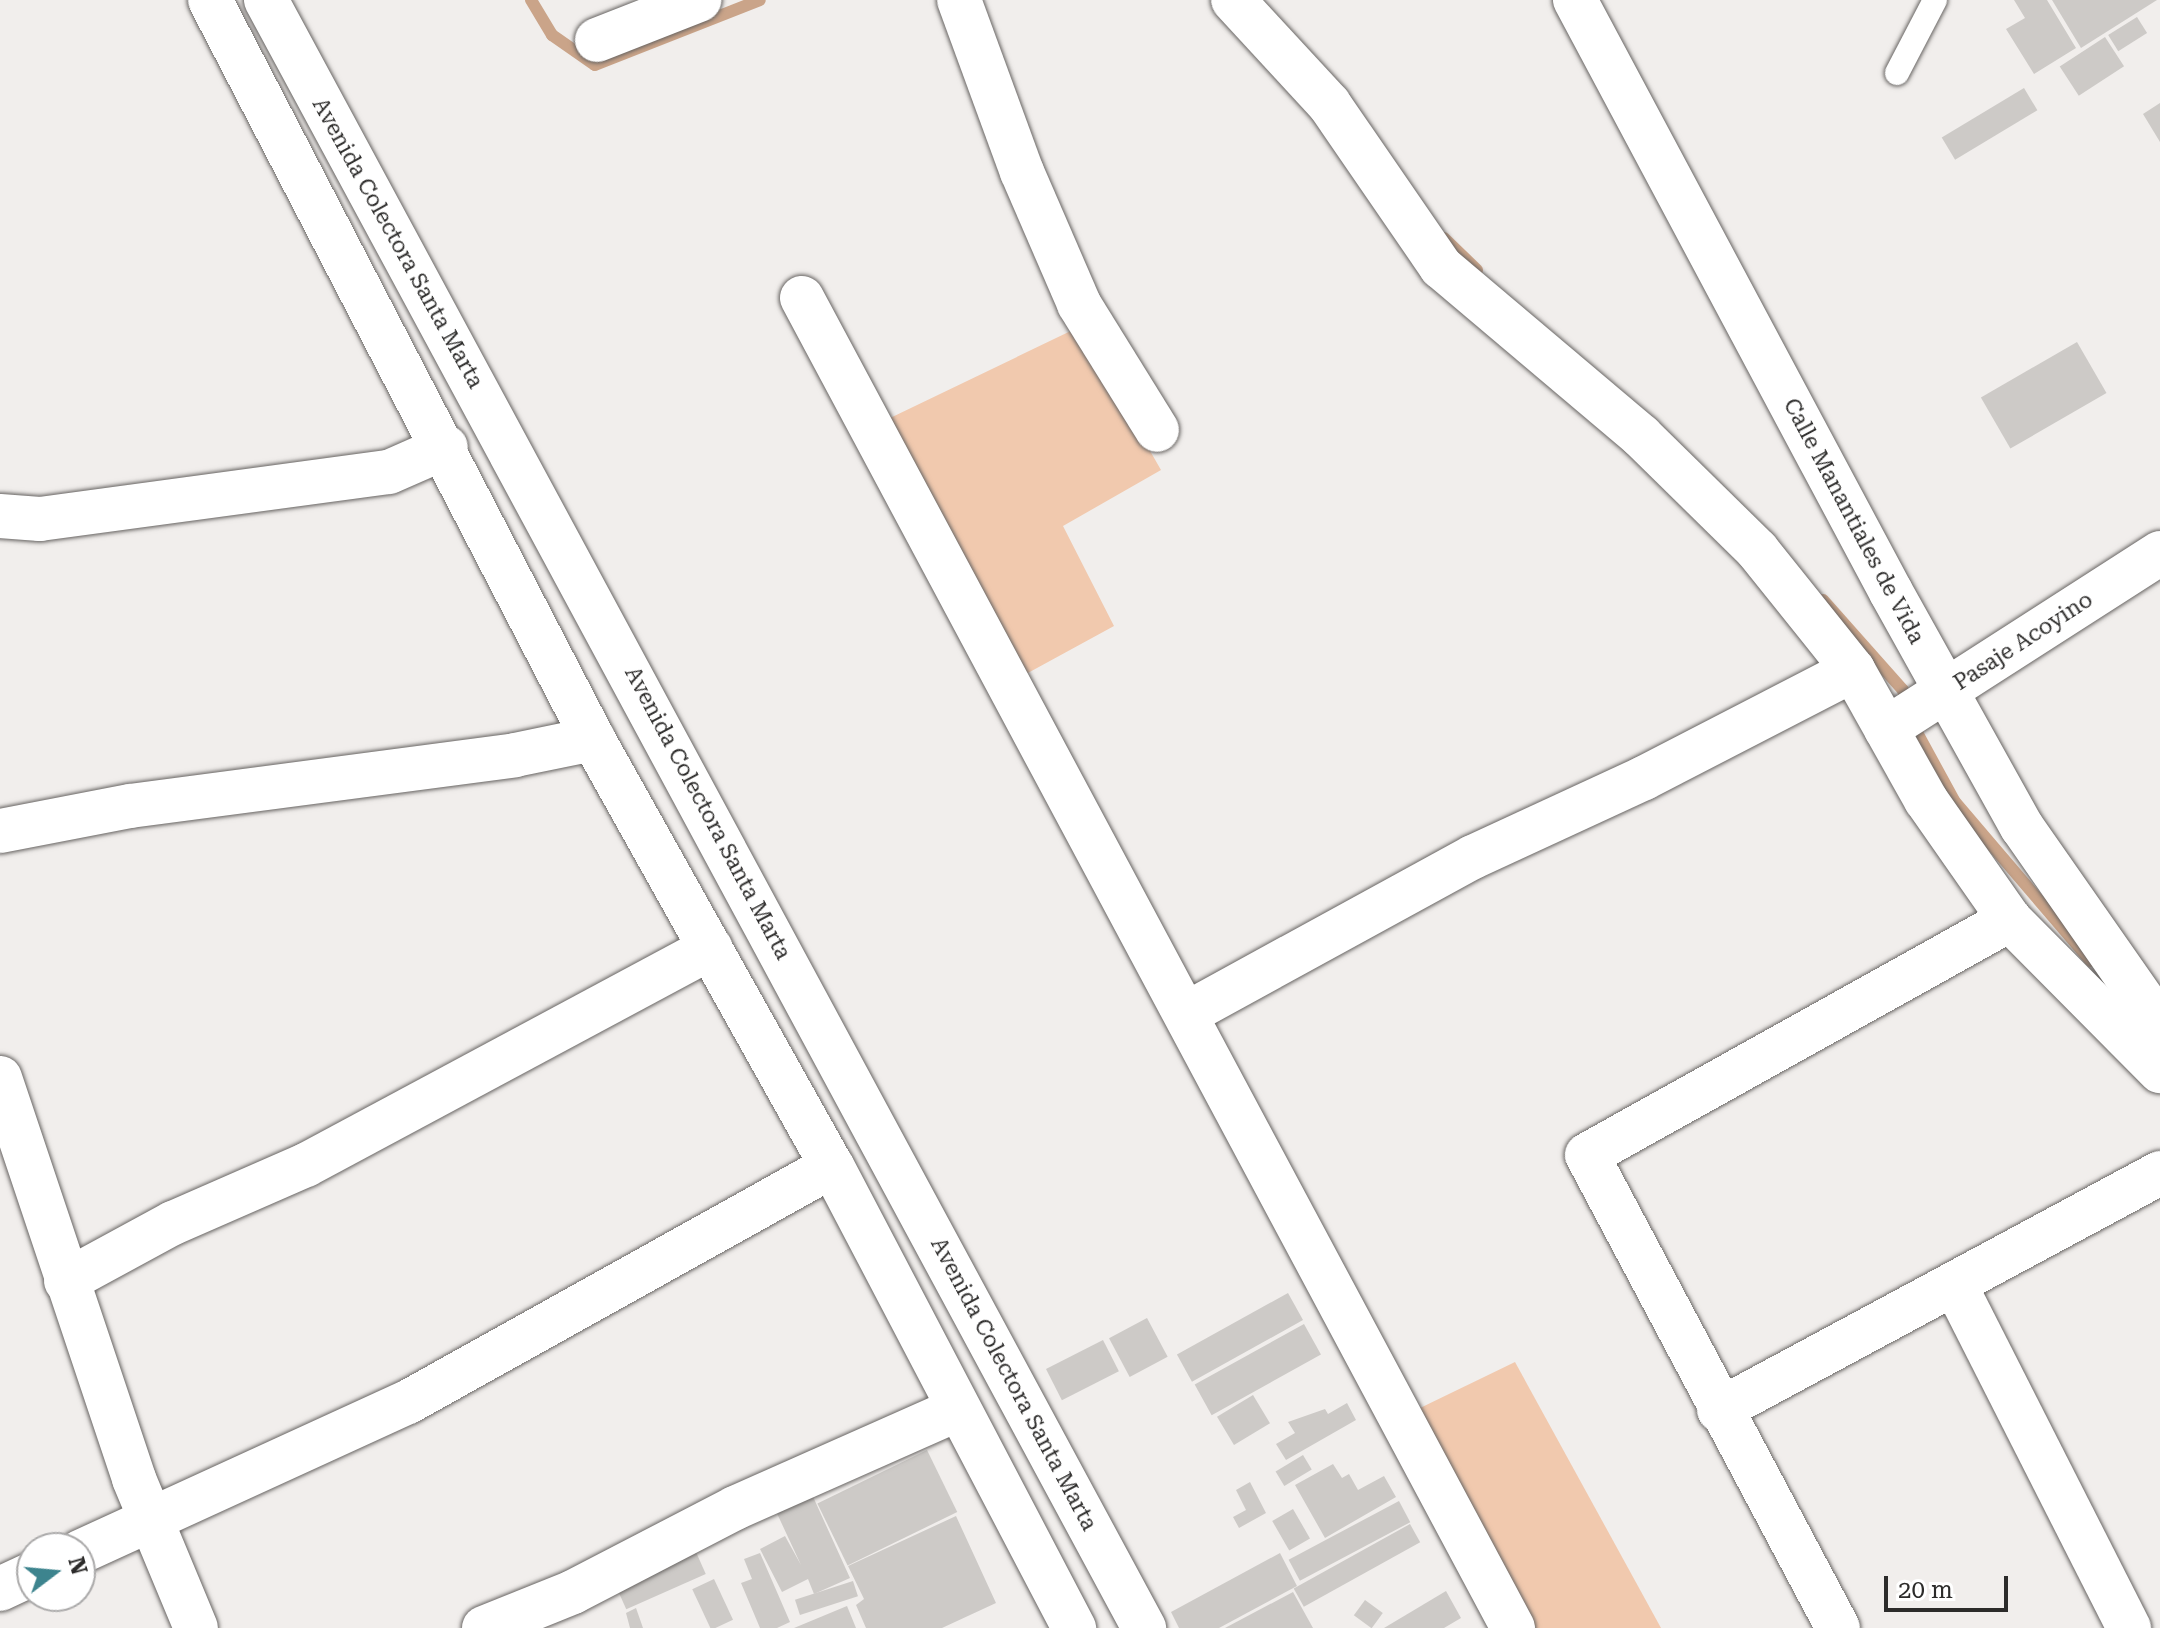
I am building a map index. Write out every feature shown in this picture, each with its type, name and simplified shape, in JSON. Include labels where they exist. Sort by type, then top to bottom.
[{"type":"street","points":[[210,0],[446,447],[593,739],[832,1166],[1074,1628]]},
{"type":"street","name":"Avenida Colectora Santa Marta","points":[[266,0],[1144,1628]]},
{"type":"street","points":[[597,40],[699,0]]},
{"type":"street","points":[[959,0],[1022,172],[1079,304],[1157,430]]},
{"type":"street","points":[[1233,0],[1329,104],[1441,267],[1673,467],[1757,550],[1853,670],[1926,800],[2010,920],[2160,1071]]},
{"type":"street","name":"Calle Manantiales de Vida","points":[[1575,0],[2022,827],[2160,1025]]},
{"type":"street","points":[[802,298],[1067,801],[1186,1014],[1513,1628]]},
{"type":"street","points":[[0,516],[40,519],[389,472],[446,447]]},
{"type":"street","name":"Pasaje Acoyino","points":[[1886,729],[2160,553]]},
{"type":"street","points":[[1186,1014],[1473,857],[1644,778],[1853,670]]},
{"type":"street","points":[[0,831],[130,806],[515,755],[593,739]]},
{"type":"street","points":[[1838,1628],[1719,1410],[1587,1155],[2010,920]]},
{"type":"street","points":[[66,1281],[173,1223],[306,1165],[711,948]]},
{"type":"street","points":[[0,1078],[149,1520],[196,1628]]},
{"type":"street","points":[[96,1545],[408,1402],[832,1166]]},
{"type":"street","points":[[1719,1410],[2160,1173]]},
{"type":"street","points":[[1955,1285],[2092,1564],[2129,1628]]},
{"type":"street","points":[[512,1623],[735,1508],[958,1409]]},
{"type":"lane","points":[[1897,73],[1935,0]]},
{"type":"shaded area","points":[[1079,327],[1161,470],[1063,526],[1114,626],[1026,674],[888,419]]},
{"type":"shaded area","points":[[1515,1362],[1661,1628],[1536,1628],[1418,1409]]},
{"type":"building","points":[[2014,0],[2047,0],[2076,48],[2034,74],[2006,29],[2025,18]]},
{"type":"building","points":[[2052,0],[2157,0],[2081,48]]},
{"type":"building","points":[[2137,17],[2147,33],[2118,51],[2108,35]]},
{"type":"building","points":[[2105,37],[2124,66],[2079,96],[2060,66]]},
{"type":"building","points":[[2024,88],[2037,110],[1955,160],[1942,137]]},
{"type":"building","points":[[2160,103],[2160,142],[2143,114]]},
{"type":"building","points":[[2077,342],[2106,393],[2010,449],[1981,398]]},
{"type":"building","points":[[1288,1293],[1303,1320],[1192,1382],[1177,1355]]},
{"type":"building","points":[[1147,1318],[1168,1357],[1130,1377],[1109,1338]]},
{"type":"building","points":[[1304,1324],[1321,1355],[1212,1415],[1195,1385]]},
{"type":"building","points":[[1103,1340],[1119,1371],[1062,1400],[1046,1369]]},
{"type":"building","points":[[1253,1395],[1270,1423],[1234,1445],[1217,1417]]},
{"type":"building","points":[[1347,1403],[1356,1420],[1286,1460],[1276,1444],[1295,1433],[1288,1422],[1325,1409],[1328,1414]]},
{"type":"building","points":[[927,1450],[957,1512],[848,1565],[817,1503]]},
{"type":"building","points":[[1303,1455],[1312,1470],[1284,1486],[1276,1471]]},
{"type":"building","points":[[1333,1464],[1342,1478],[1349,1474],[1358,1490],[1384,1476],[1396,1497],[1325,1538],[1295,1485]]},
{"type":"building","points":[[1250,1482],[1266,1513],[1239,1528],[1233,1517],[1246,1510],[1236,1490]]},
{"type":"building","points":[[810,1490],[850,1578],[814,1594],[808,1579],[782,1592],[760,1549],[785,1536],[801,1565],[774,1507]]},
{"type":"building","points":[[1399,1501],[1410,1522],[1300,1581],[1289,1560]]},
{"type":"building","points":[[1293,1509],[1310,1538],[1289,1550],[1272,1521]]},
{"type":"building","points":[[956,1516],[996,1603],[942,1628],[866,1628],[856,1605],[864,1599],[848,1566]]},
{"type":"building","points":[[1410,1524],[1420,1542],[1304,1607],[1294,1588]]},
{"type":"building","points":[[696,1552],[706,1574],[626,1609],[617,1587]]},
{"type":"building","points":[[760,1553],[790,1622],[777,1628],[760,1628],[741,1583],[752,1579],[744,1559]]},
{"type":"building","points":[[1280,1553],[1297,1586],[1219,1628],[1179,1628],[1171,1612]]},
{"type":"building","points":[[714,1579],[733,1620],[710,1628],[692,1589]]},
{"type":"building","points":[[853,1581],[858,1596],[800,1615],[795,1600]]},
{"type":"building","points":[[1446,1591],[1461,1618],[1444,1628],[1384,1628]]},
{"type":"building","points":[[1293,1592],[1313,1628],[1225,1628]]},
{"type":"building","points":[[1365,1600],[1383,1613],[1372,1628],[1354,1615]]},
{"type":"building","points":[[847,1606],[856,1628],[794,1628]]},
{"type":"building","points":[[636,1608],[643,1628],[630,1628],[626,1613]]},
{"type":"waterway","points":[[531,0],[552,35],[595,65],[760,0]]},
{"type":"waterway","points":[[1444,238],[1477,270]]},
{"type":"waterway","points":[[1823,600],[1903,690],[1915,729],[1955,802],[2091,961]]}]
